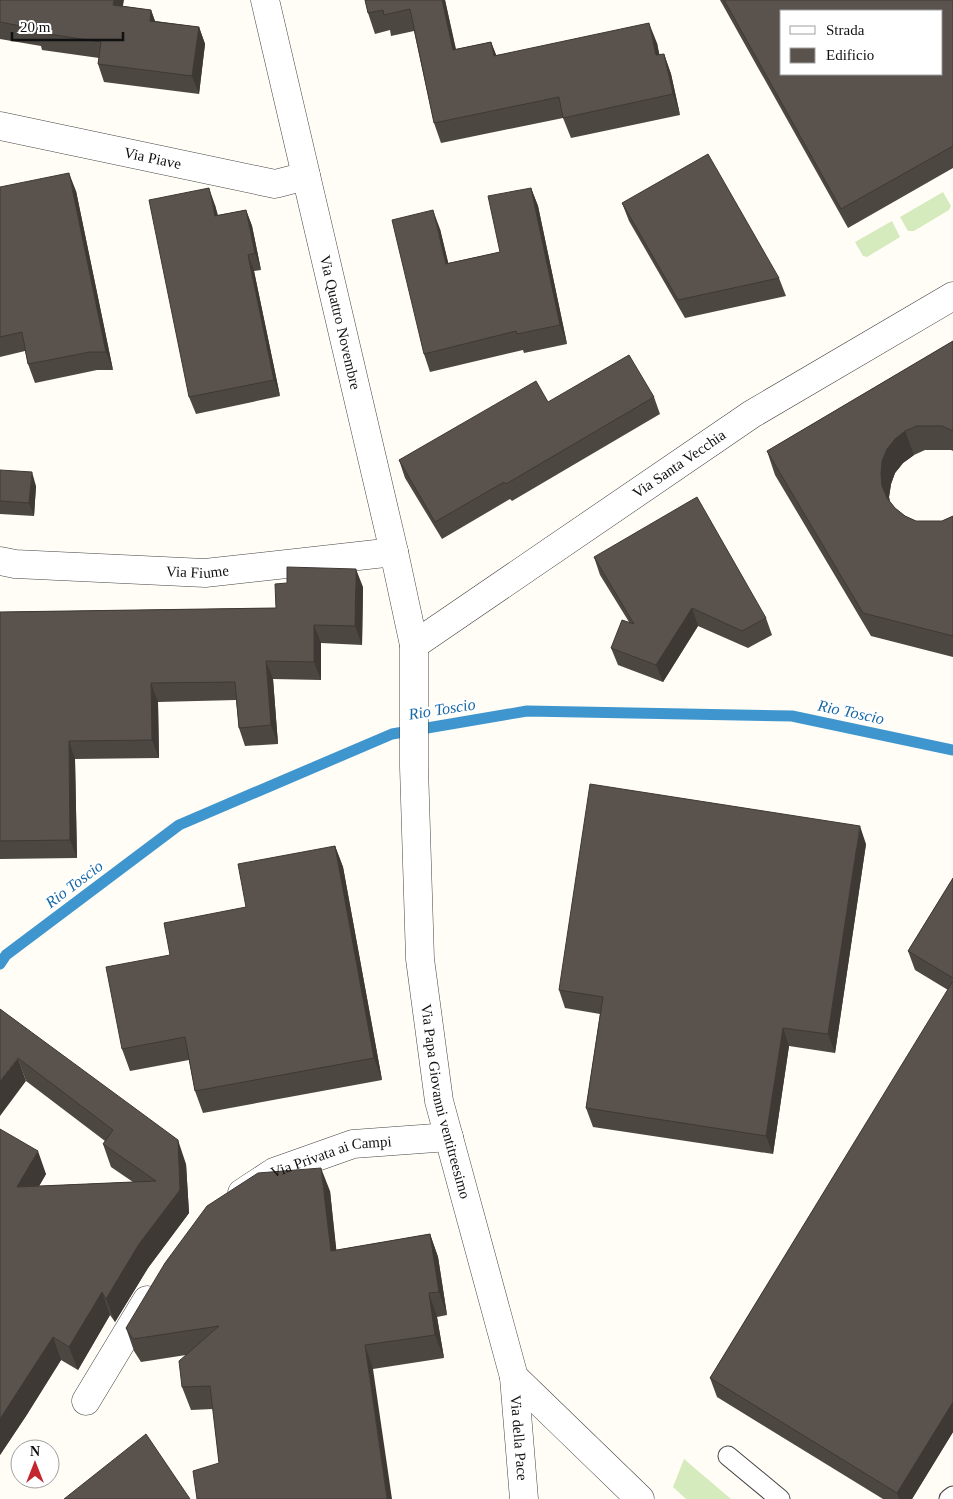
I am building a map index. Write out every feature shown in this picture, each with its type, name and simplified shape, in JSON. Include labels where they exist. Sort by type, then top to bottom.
[{"type":"street","name":"Via Quattro Novembre","points":[[265,0],[414,645]]},
{"type":"street","name":"Via Piave","points":[[0,126],[275,184],[306,176]]},
{"type":"street","name":"Via Santa Vecchia","points":[[414,645],[752,414],[953,296]]},
{"type":"street","name":"Via Fiume","points":[[0,561],[15,564],[205,573],[394,552]]},
{"type":"street","name":"Via Papa Giovanni ventitreesimo","points":[[414,645],[414,767],[420,959],[440,1101],[514,1377]]},
{"type":"street","name":"Via Privata ai Campi","points":[[220,1208],[274,1172],[352,1144],[449,1137]]},
{"type":"street","points":[[86,1401],[160,1277]]},
{"type":"street","name":"Via della Pace","points":[[514,1377],[524,1499]]},
{"type":"street","points":[[514,1377],[640,1499]]},
{"type":"lane","points":[[728,1456],[780,1499]]},
{"type":"lane","points":[[949,1499],[953,1496]]},
{"type":"green space","points":[[943,192],[951,206],[949,210],[914,231],[908,231],[900,217]]},
{"type":"green space","points":[[892,221],[900,237],[867,257],[863,256],[855,242]]},
{"type":"green space","points":[[684,1459],[731,1499],[686,1499],[673,1487]]},
{"type":"building","points":[[0,0],[114,0],[113,5],[151,10],[150,21],[199,27],[192,76],[98,64],[101,42],[36,32],[37,29],[0,22]]},
{"type":"building","points":[[365,0],[442,0],[453,50],[491,42],[494,56],[649,23],[656,55],[664,54],[673,94],[563,118],[559,97],[434,123],[410,9],[384,15],[383,10],[368,13]]},
{"type":"building","points":[[724,0],[953,0],[953,146],[841,209]]},
{"type":"building","points":[[708,154],[779,278],[678,300],[622,203]]},
{"type":"building","points":[[69,173],[106,352],[90,352],[28,364],[22,332],[0,337],[0,187]]},
{"type":"building","points":[[209,188],[215,216],[246,210],[255,253],[248,255],[274,380],[189,397],[149,200]]},
{"type":"building","points":[[531,188],[560,325],[517,334],[516,331],[424,354],[392,220],[433,210],[446,264],[500,252],[488,196]]},
{"type":"building","points":[[953,341],[953,431],[942,426],[917,426],[905,431],[887,449],[882,461],[881,474],[882,486],[887,498],[905,516],[916,521],[942,521],[953,516],[953,636],[863,613],[767,451]]},
{"type":"building","points":[[629,355],[654,397],[506,484],[504,482],[435,522],[399,460],[536,381],[548,402]]},
{"type":"building","points":[[0,470],[32,472],[29,503],[0,501]]},
{"type":"building","points":[[697,497],[766,618],[742,631],[692,608],[656,665],[611,648],[622,620],[634,624],[594,557]]},
{"type":"building","points":[[287,567],[356,569],[355,626],[314,625],[314,662],[266,661],[271,725],[239,728],[235,682],[151,683],[152,740],[69,741],[70,840],[0,841],[0,612],[276,608],[275,584],[287,583]]},
{"type":"building","points":[[590,784],[860,826],[828,1034],[783,1028],[766,1136],[586,1108],[603,997],[559,990]]},
{"type":"building","points":[[335,846],[374,1058],[195,1091],[185,1037],[122,1049],[106,967],[170,955],[164,923],[246,907],[238,864]]},
{"type":"building","points":[[953,878],[953,978],[908,951]]},
{"type":"building","points":[[953,981],[953,1402],[897,1493],[710,1378]]},
{"type":"building","points":[[0,1009],[178,1140],[180,1190],[139,1244],[106,1299],[102,1292],[69,1347],[53,1337],[0,1419],[0,1129],[38,1151],[17,1187],[156,1181],[103,1144],[113,1130],[18,1058],[0,1081]]},
{"type":"building","points":[[321,1168],[331,1251],[430,1234],[439,1292],[429,1293],[435,1335],[365,1345],[387,1499],[197,1499],[193,1471],[219,1463],[210,1386],[182,1387],[179,1361],[219,1326],[133,1339],[126,1328],[165,1263],[207,1206],[258,1173]]},
{"type":"building","points":[[146,1434],[190,1499],[64,1499]]},
{"type":"waterway","name":"Rio Toscio","points":[[0,964],[6,955],[179,825],[392,734],[527,711],[792,716],[953,750]]}]
